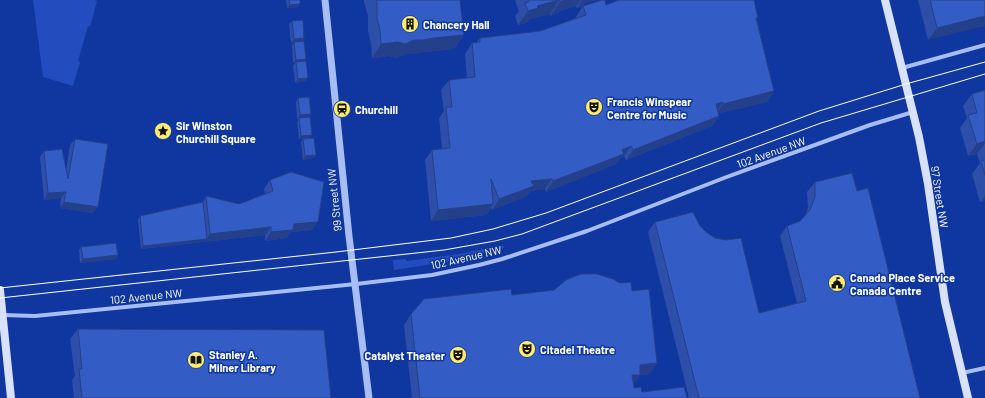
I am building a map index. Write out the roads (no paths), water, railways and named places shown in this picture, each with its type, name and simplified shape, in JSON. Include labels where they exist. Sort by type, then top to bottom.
[{"type":"main road","name":"97 Street NW","points":[[885,0],[913,112],[928,184],[945,302],[968,398]]},
{"type":"main road","points":[[0,290],[1,315],[11,398]]},
{"type":"street","name":"99 Street NW","points":[[325,0],[349,236],[369,398]]},
{"type":"street","points":[[902,68],[985,45]]},
{"type":"street","name":"102 Avenue NW","points":[[1,315],[35,316],[432,275],[502,259],[588,231],[724,178],[870,125],[913,112]]},
{"type":"street","points":[[962,373],[985,368]]},
{"type":"tram line","points":[[0,288],[336,252],[451,238],[493,229],[546,213],[819,111],[906,84],[985,62]]},
{"type":"tram line","points":[[0,298],[444,250],[495,241],[522,234],[821,123],[985,74]]},
{"type":"place","name":"Chancery Hall","points":[[410,24]]},
{"type":"place","name":"Francis Winspear Centre for Music","points":[[594,107]]},
{"type":"place","name":"Churchill","points":[[342,109]]},
{"type":"place","name":"Sir Winston Churchill Square","points":[[163,131]]},
{"type":"place","name":"Canada Place Service Canada Centre","points":[[837,283]]},
{"type":"place","name":"Citadel Theatre","points":[[527,349]]},
{"type":"place","name":"Catalyst Theater","points":[[458,355]]},
{"type":"place","name":"Stanley A. Milner Library","points":[[196,360]]}]
